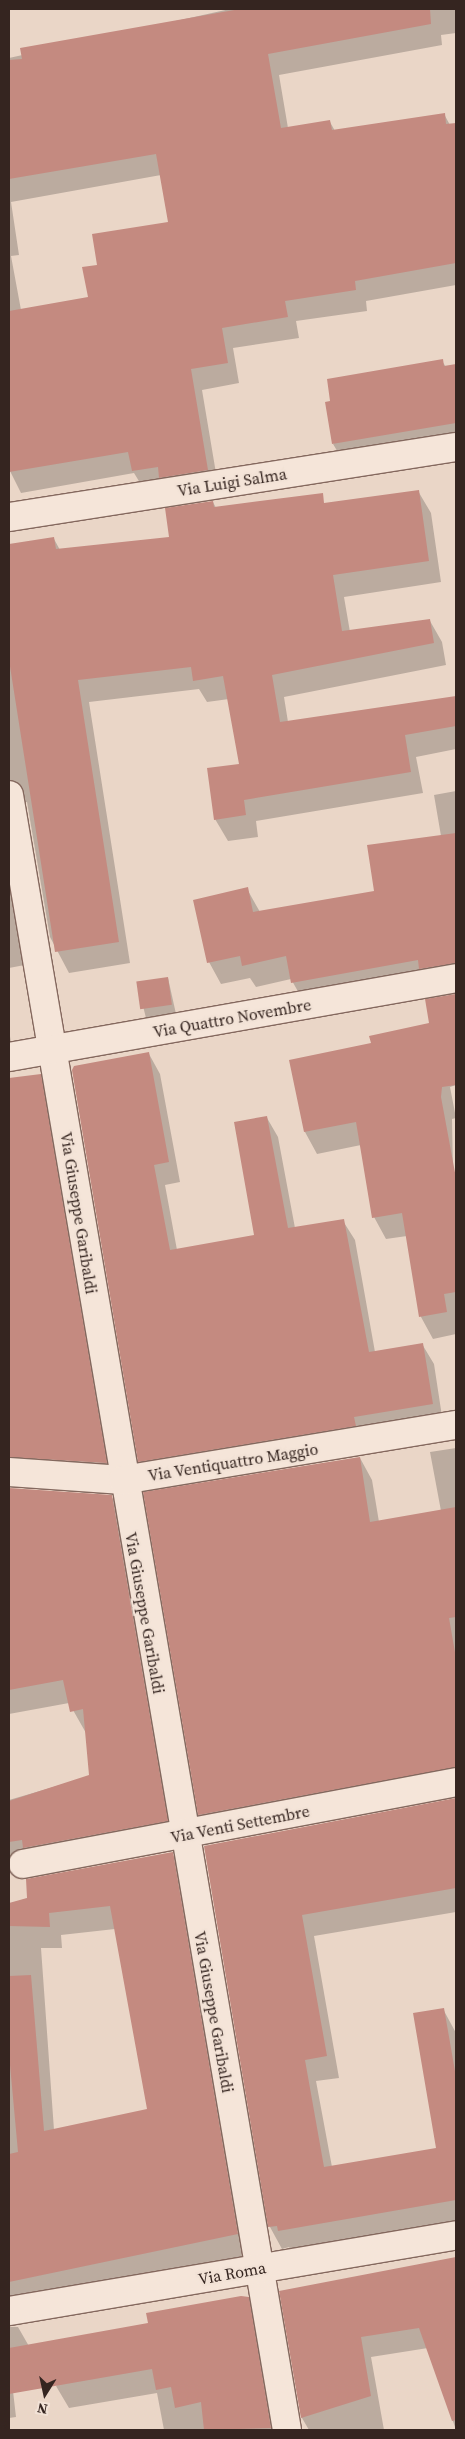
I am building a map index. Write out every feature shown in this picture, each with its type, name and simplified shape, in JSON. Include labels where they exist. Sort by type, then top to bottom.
[{"type":"street","name":"Via Luigi Salma","points":[[9,517],[456,447]]},
{"type":"street","name":"Via Giuseppe Garibaldi","points":[[9,794],[183,1835],[287,2430]]},
{"type":"street","name":"Via Quattro Novembre","points":[[9,1057],[51,1048],[456,978]]},
{"type":"street","name":"Via Ventiquattro Maggio","points":[[9,1472],[123,1480],[456,1425]]},
{"type":"street","name":"Via Venti Settembre","points":[[23,1864],[456,1782]]},
{"type":"street","name":"Via Roma","points":[[9,2311],[456,2235]]},
{"type":"building","points":[[240,9],[430,9],[431,24],[268,54],[281,128],[330,120],[332,130],[445,113],[446,124],[456,123],[456,263],[355,281],[356,290],[285,301],[288,317],[222,328],[228,363],[191,369],[208,470],[159,478],[158,467],[132,471],[128,452],[9,472],[9,311],[88,297],[82,267],[97,265],[92,234],[168,222],[156,154],[9,179],[9,60],[22,59],[20,48]]},
{"type":"building","points":[[443,359],[444,366],[456,364],[456,423],[332,444],[325,402],[330,401],[327,379]]},
{"type":"building","points":[[419,490],[429,561],[333,575],[342,631],[430,619],[434,643],[272,675],[280,722],[456,696],[456,726],[405,735],[411,772],[244,800],[246,815],[214,820],[207,768],[239,764],[223,676],[193,681],[191,667],[78,680],[119,942],[55,952],[9,660],[9,544],[54,537],[56,549],[169,537],[165,508],[213,501],[214,507],[323,493],[324,503]]},
{"type":"building","points":[[456,833],[456,963],[419,969],[418,960],[291,983],[286,956],[242,966],[240,956],[207,963],[193,900],[248,887],[253,912],[374,891],[367,845]]},
{"type":"building","points":[[168,977],[172,1005],[140,1009],[136,981]]},
{"type":"building","points":[[456,994],[456,1085],[442,1087],[441,1097],[456,1178],[456,1292],[444,1294],[447,1312],[419,1317],[402,1213],[372,1218],[356,1122],[304,1132],[289,1060],[371,1043],[369,1036],[429,1023],[425,999]]},
{"type":"building","points":[[149,1052],[169,1162],[154,1165],[170,1250],[254,1235],[234,1122],[267,1116],[288,1228],[344,1219],[369,1352],[423,1343],[433,1404],[354,1417],[356,1426],[138,1462],[72,1070],[74,1066]]},
{"type":"building","points":[[41,1074],[107,1463],[9,1457],[9,1078]]},
{"type":"building","points":[[360,1457],[370,1522],[456,1507],[456,1617],[449,1618],[456,1658],[456,1767],[198,1815],[143,1492]]},
{"type":"building","points":[[9,1488],[112,1495],[168,1821],[23,1848],[22,1840],[9,1842],[9,1801],[89,1775],[83,1709],[70,1712],[63,1680],[9,1690]]},
{"type":"building","points":[[456,1798],[456,1888],[302,1915],[327,2056],[305,2060],[324,2167],[436,2148],[413,2013],[444,2008],[456,2077],[456,2200],[278,2231],[277,2226],[268,2227],[204,1846]]},
{"type":"building","points":[[173,1852],[238,2234],[9,2282],[9,2154],[18,2152],[9,2054],[9,1976],[31,1975],[44,2131],[147,2109],[110,1906],[49,1913],[50,1927],[9,1926],[9,1903],[27,1898],[26,1879]]},
{"type":"building","points":[[456,2257],[456,2420],[452,2421],[419,2328],[361,2337],[371,2396],[301,2418],[279,2291]]},
{"type":"building","points":[[241,2296],[249,2297],[271,2428],[204,2430],[201,2402],[175,2408],[171,2387],[156,2390],[152,2369],[9,2394],[9,2348],[148,2323],[146,2313]]}]
